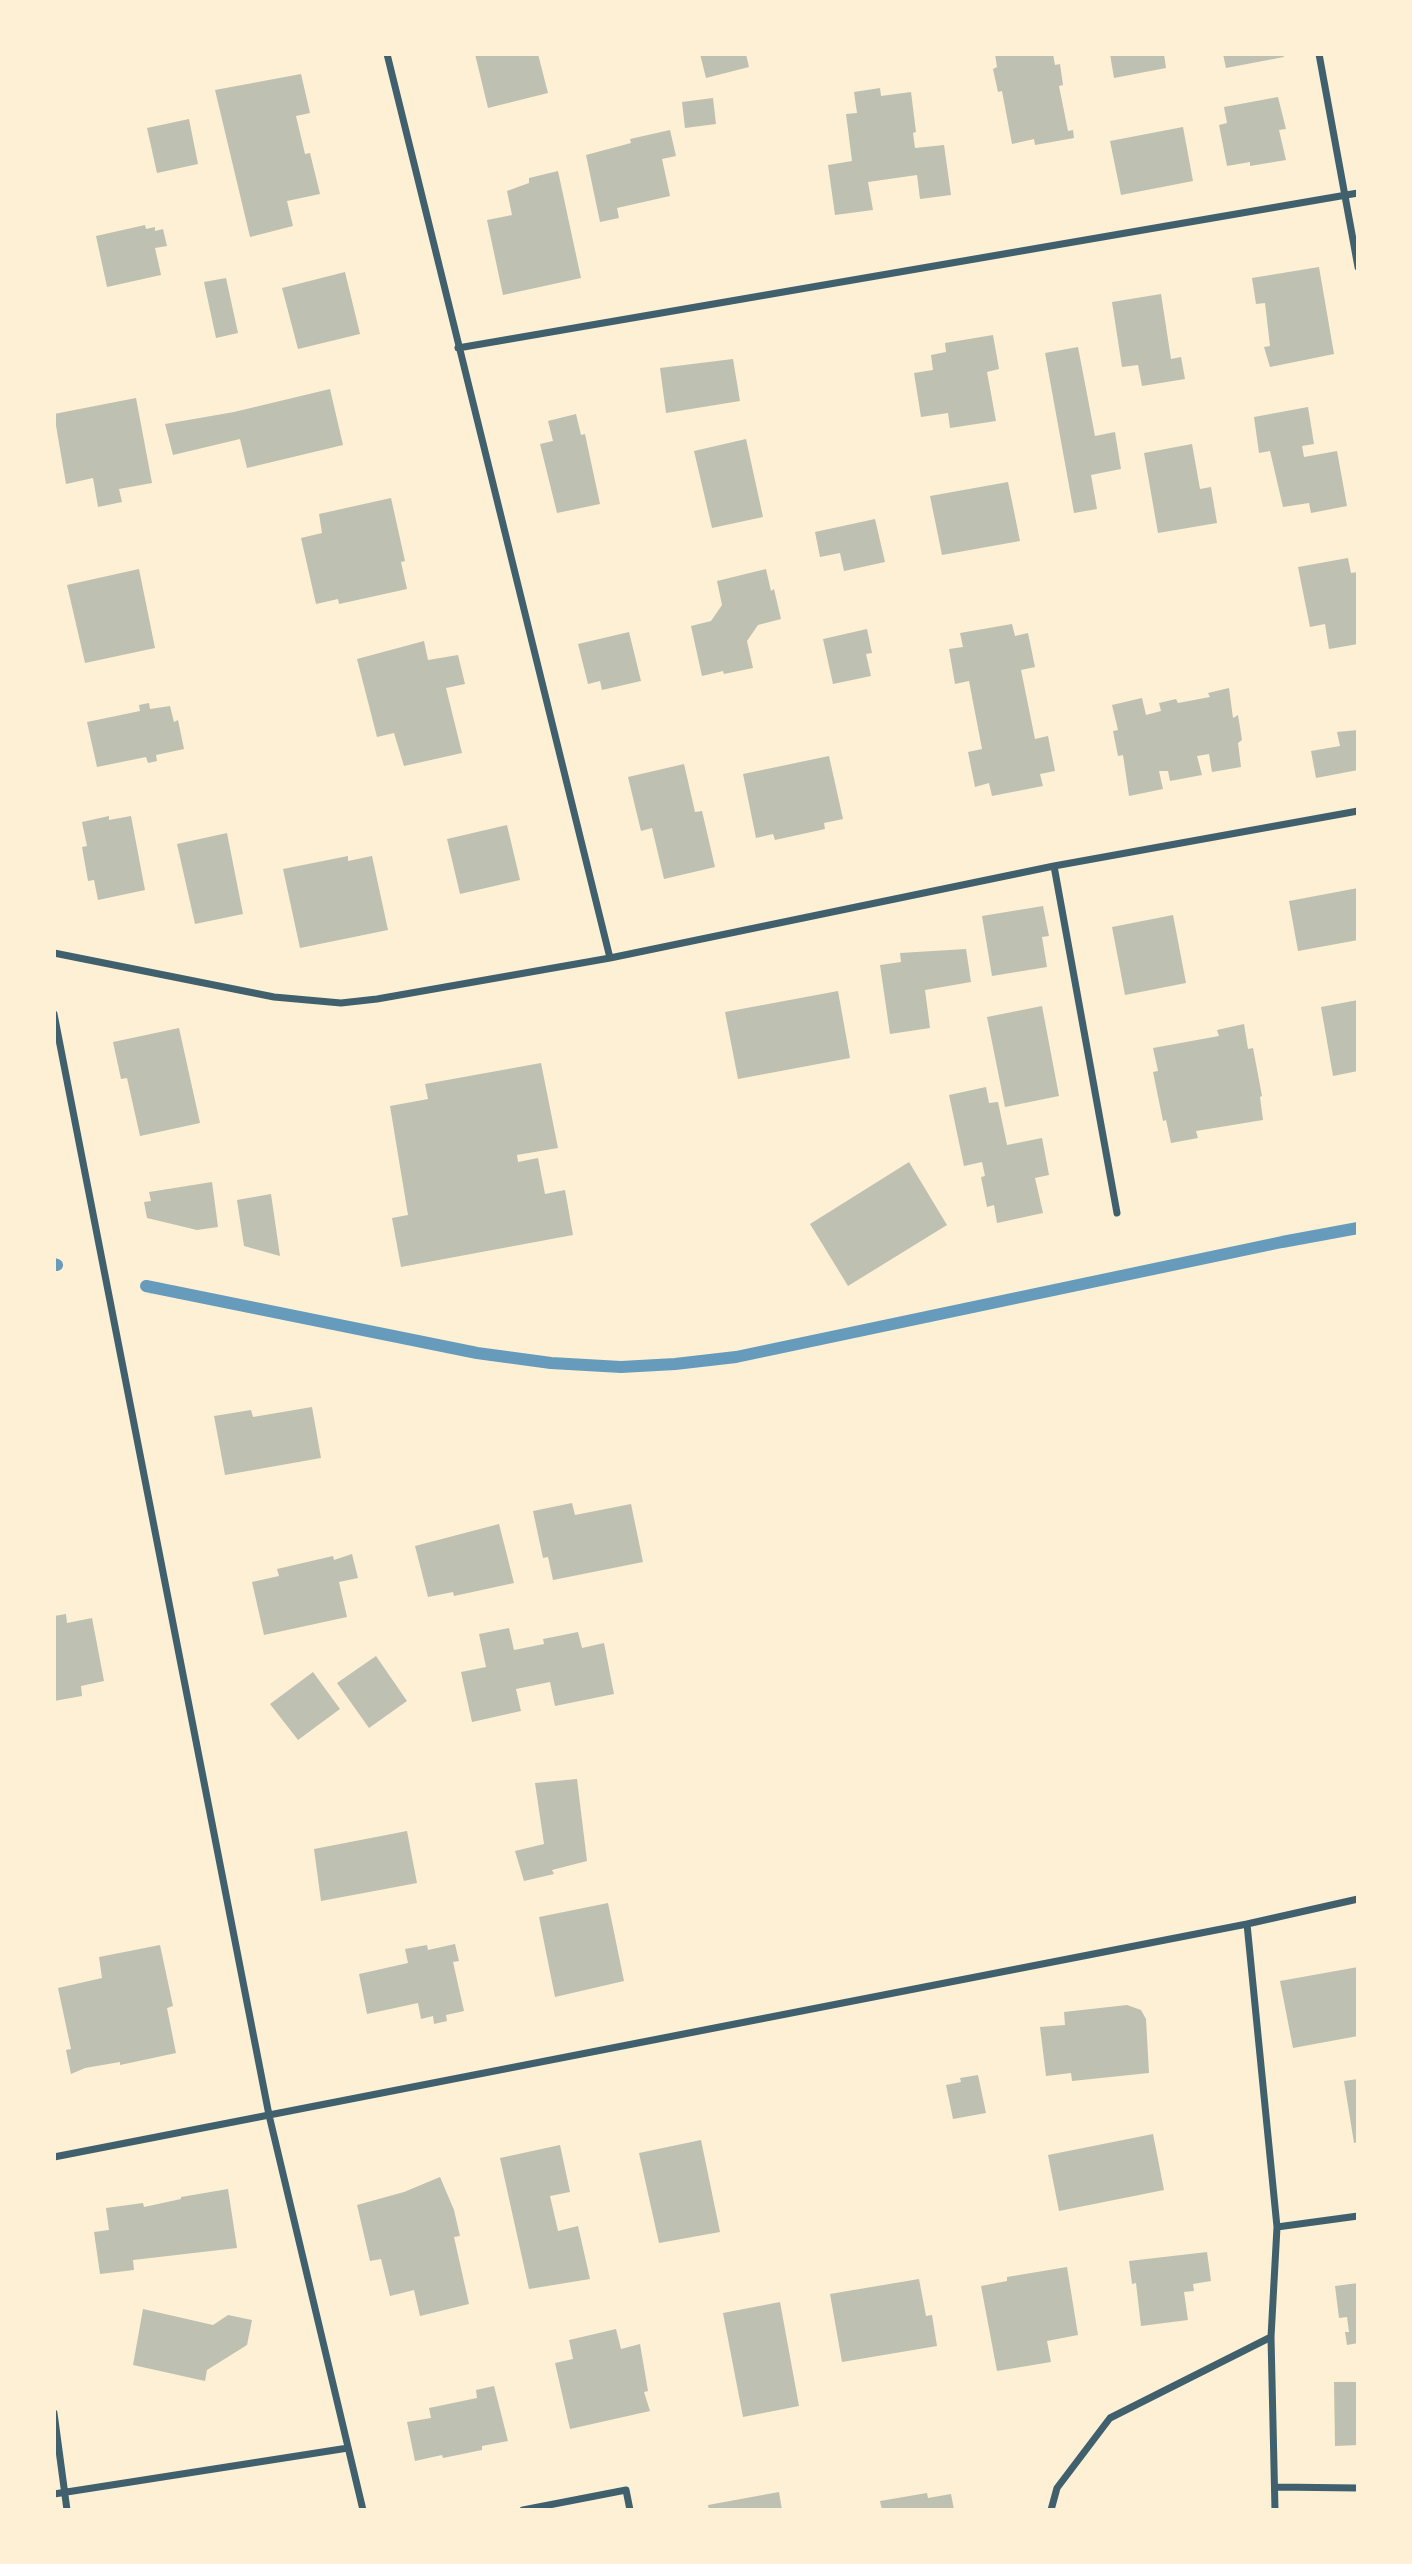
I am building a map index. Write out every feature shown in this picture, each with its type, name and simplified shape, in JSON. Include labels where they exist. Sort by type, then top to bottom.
[{"type":"street","points":[[387,54],[610,958]]},
{"type":"street","points":[[1319,54],[1358,267]]},
{"type":"street","points":[[458,348],[1358,193]]},
{"type":"street","points":[[54,953],[274,996],[341,1003],[610,958],[1054,866],[1358,811]]},
{"type":"street","points":[[1054,866],[1117,1213]]},
{"type":"street","points":[[54,1014],[269,2115],[363,2510]]},
{"type":"street","points":[[54,2157],[1247,1924],[1358,1899]]},
{"type":"street","points":[[1247,1924],[1277,2227],[1271,2337],[1275,2510]]},
{"type":"street","points":[[1277,2227],[1358,2216]]},
{"type":"street","points":[[1051,2510],[1057,2488],[1110,2418],[1271,2337]]},
{"type":"street","points":[[54,2413],[67,2510]]},
{"type":"street","points":[[54,2494],[348,2448]]},
{"type":"street","points":[[1276,2487],[1358,2488]]},
{"type":"street","points":[[523,2510],[626,2490],[630,2510]]},
{"type":"building","points":[[475,54],[538,54],[548,93],[488,108]]},
{"type":"building","points":[[700,54],[746,54],[749,67],[706,78]]},
{"type":"building","points":[[995,54],[1053,54],[1055,65],[1060,64],[1063,85],[1059,86],[1068,131],[1073,130],[1074,138],[1035,145],[1034,139],[1012,144],[1002,91],[998,92],[993,69],[997,67]]},
{"type":"building","points":[[1110,54],[1164,54],[1166,68],[1114,78]]},
{"type":"building","points":[[1223,54],[1283,54],[1284,57],[1226,68]]},
{"type":"building","points":[[301,74],[310,113],[296,116],[305,154],[310,153],[320,194],[287,201],[293,226],[250,237],[215,90]]},
{"type":"building","points":[[880,88],[881,96],[911,92],[916,132],[913,133],[915,148],[944,145],[951,195],[920,199],[917,175],[868,182],[873,210],[835,215],[828,165],[852,161],[846,114],[857,113],[854,92]]},
{"type":"building","points":[[1278,97],[1286,129],[1279,130],[1286,160],[1250,166],[1250,162],[1227,166],[1219,125],[1227,123],[1224,107]]},
{"type":"building","points":[[713,98],[716,124],[685,128],[682,102]]},
{"type":"building","points":[[189,119],[198,164],[157,173],[147,128]]},
{"type":"building","points":[[1183,127],[1193,181],[1121,195],[1110,141]]},
{"type":"building","points":[[670,130],[676,156],[662,159],[670,196],[617,208],[619,218],[600,222],[586,155],[631,143],[630,139]]},
{"type":"building","points":[[558,171],[581,278],[503,295],[487,220],[512,215],[507,191],[529,183],[529,178]]},
{"type":"building","points":[[145,225],[146,229],[155,227],[155,231],[163,229],[167,246],[155,248],[161,275],[107,287],[96,236]]},
{"type":"building","points":[[1319,267],[1334,354],[1270,367],[1264,347],[1270,346],[1265,303],[1256,304],[1252,278]]},
{"type":"building","points":[[345,272],[360,334],[298,349],[282,288]]},
{"type":"building","points":[[226,278],[238,333],[216,338],[204,282]]},
{"type":"building","points":[[1161,294],[1171,359],[1181,357],[1185,379],[1142,386],[1138,365],[1122,367],[1112,302]]},
{"type":"building","points":[[993,335],[999,369],[987,372],[996,421],[950,428],[948,413],[921,417],[914,373],[933,370],[931,355],[946,352],[945,343]]},
{"type":"building","points":[[1078,347],[1095,436],[1115,432],[1121,469],[1091,475],[1097,509],[1074,513],[1045,353]]},
{"type":"building","points":[[733,359],[740,401],[666,413],[660,368]]},
{"type":"building","points":[[330,389],[343,445],[247,468],[240,439],[173,455],[165,424],[234,412]]},
{"type":"building","points":[[136,398],[152,483],[119,489],[122,502],[98,507],[93,478],[66,484],[54,414]]},
{"type":"building","points":[[1308,407],[1314,444],[1302,446],[1304,457],[1337,451],[1347,506],[1311,513],[1309,503],[1283,507],[1270,451],[1259,453],[1254,417]]},
{"type":"building","points":[[576,414],[581,435],[585,434],[600,504],[557,513],[540,444],[553,441],[548,421]]},
{"type":"building","points":[[746,439],[763,517],[712,528],[694,451]]},
{"type":"building","points":[[1192,444],[1200,489],[1211,487],[1217,523],[1158,533],[1144,453]]},
{"type":"building","points":[[1008,482],[1020,541],[942,555],[930,496]]},
{"type":"building","points":[[391,498],[405,561],[401,562],[407,589],[339,604],[338,599],[316,604],[301,538],[322,533],[319,514]]},
{"type":"building","points":[[875,519],[885,562],[844,571],[840,553],[820,557],[815,532]]},
{"type":"building","points":[[1348,558],[1351,573],[1358,572],[1358,644],[1329,649],[1325,624],[1310,627],[1298,567]]},
{"type":"building","points":[[139,569],[155,648],[85,663],[67,585]]},
{"type":"building","points":[[766,569],[781,619],[758,625],[747,641],[753,668],[702,676],[691,626],[711,621],[722,605],[717,581]]},
{"type":"building","points":[[1012,624],[1015,636],[1028,633],[1035,667],[1021,670],[1035,739],[1048,736],[1055,771],[1040,774],[1043,786],[992,796],[989,783],[975,787],[968,752],[982,749],[969,681],[955,684],[949,649],[963,647],[960,633]]},
{"type":"building","points":[[867,629],[872,653],[866,654],[871,676],[833,684],[823,639]]},
{"type":"building","points":[[629,632],[641,681],[602,690],[600,681],[588,684],[578,644]]},
{"type":"building","points":[[424,641],[428,660],[458,655],[465,684],[446,688],[462,753],[404,766],[394,733],[377,737],[357,659]]},
{"type":"building","points":[[1229,688],[1233,718],[1238,715],[1242,740],[1238,743],[1241,767],[1212,772],[1209,754],[1197,756],[1202,775],[1170,781],[1168,771],[1159,771],[1163,789],[1129,796],[1123,755],[1118,756],[1113,731],[1118,730],[1112,705],[1142,698],[1146,715],[1161,711],[1159,703],[1176,699],[1178,703],[1210,697],[1208,693]]},
{"type":"building","points":[[149,703],[150,709],[170,706],[174,722],[178,720],[184,749],[156,755],[157,761],[148,763],[146,757],[97,767],[87,722],[140,711],[139,705]]},
{"type":"building","points":[[1358,730],[1358,770],[1316,778],[1311,751],[1340,746],[1337,732]]},
{"type":"building","points":[[829,756],[843,819],[824,823],[825,829],[775,840],[773,834],[756,838],[743,774]]},
{"type":"building","points":[[684,764],[695,812],[702,811],[715,867],[664,879],[652,828],[641,831],[628,777]]},
{"type":"building","points":[[109,816],[109,820],[131,816],[145,890],[98,900],[94,880],[88,881],[82,847],[87,846],[82,822]]},
{"type":"building","points":[[507,825],[520,880],[460,894],[447,839]]},
{"type":"building","points":[[227,833],[243,914],[195,924],[177,844]]},
{"type":"building","points":[[348,856],[348,861],[372,856],[388,930],[300,948],[283,869]]},
{"type":"building","points":[[1358,888],[1358,940],[1298,951],[1289,901]]},
{"type":"building","points":[[1043,906],[1049,936],[1042,937],[1047,967],[992,976],[982,916]]},
{"type":"building","points":[[1173,915],[1186,983],[1125,995],[1112,927]]},
{"type":"building","points":[[966,949],[971,982],[925,990],[930,1028],[890,1034],[880,965],[901,962],[900,953]]},
{"type":"building","points":[[838,991],[850,1058],[738,1079],[725,1012]]},
{"type":"building","points":[[1358,1000],[1358,1071],[1333,1076],[1321,1007]]},
{"type":"building","points":[[1042,1006],[1059,1096],[1005,1107],[987,1017]]},
{"type":"building","points":[[1244,1024],[1248,1049],[1253,1048],[1262,1096],[1263,1120],[1196,1131],[1198,1138],[1171,1143],[1166,1120],[1163,1121],[1153,1072],[1158,1071],[1153,1048],[1219,1036],[1217,1030]]},
{"type":"building","points":[[179,1028],[200,1123],[140,1136],[127,1078],[121,1079],[113,1042]]},
{"type":"building","points":[[541,1063],[558,1148],[517,1155],[518,1162],[538,1158],[545,1194],[565,1190],[573,1235],[401,1267],[392,1218],[408,1215],[390,1106],[428,1099],[425,1084]]},
{"type":"building","points":[[986,1087],[989,1103],[998,1102],[1007,1145],[1042,1138],[1049,1175],[1035,1178],[1043,1213],[997,1223],[994,1205],[987,1207],[981,1177],[985,1176],[982,1162],[964,1166],[949,1095]]},
{"type":"building","points":[[909,1162],[947,1225],[848,1286],[810,1224]]},
{"type":"building","points":[[212,1182],[218,1227],[197,1230],[147,1218],[144,1202],[151,1201],[149,1192]]},
{"type":"building","points":[[271,1194],[280,1256],[244,1246],[237,1200]]},
{"type":"building","points":[[312,1407],[321,1458],[225,1475],[214,1416],[251,1410],[253,1417]]},
{"type":"building","points":[[572,1503],[575,1515],[631,1504],[643,1562],[553,1580],[548,1557],[543,1558],[533,1511]]},
{"type":"building","points":[[499,1524],[514,1583],[454,1596],[453,1592],[428,1597],[415,1546]]},
{"type":"building","points":[[352,1554],[358,1578],[339,1582],[347,1617],[264,1635],[252,1582],[279,1576],[277,1569],[333,1556],[334,1560]]},
{"type":"building","points":[[66,1614],[67,1623],[92,1618],[104,1681],[81,1686],[82,1696],[54,1701],[54,1616]]},
{"type":"building","points":[[509,1628],[514,1650],[544,1644],[543,1639],[578,1632],[582,1648],[604,1643],[614,1694],[555,1706],[550,1682],[516,1689],[521,1711],[472,1722],[461,1672],[486,1667],[479,1634]]},
{"type":"building","points":[[376,1656],[407,1701],[369,1728],[337,1683]]},
{"type":"building","points":[[313,1672],[340,1709],[298,1740],[270,1704]]},
{"type":"building","points":[[577,1779],[587,1861],[552,1870],[554,1874],[524,1881],[515,1851],[544,1844],[535,1783]]},
{"type":"building","points":[[407,1831],[417,1883],[321,1901],[314,1849]]},
{"type":"building","points":[[608,1903],[624,1981],[555,1997],[539,1917]]},
{"type":"building","points":[[455,1944],[459,1961],[453,1962],[464,2011],[446,2015],[447,2021],[434,2024],[433,2016],[421,2019],[418,2003],[367,2014],[359,1974],[408,1963],[405,1949],[427,1945],[428,1950]]},
{"type":"building","points":[[160,1945],[173,2006],[167,2008],[176,2053],[120,2065],[120,2062],[85,2068],[71,2074],[66,2050],[71,2049],[58,1988],[102,1978],[99,1957]]},
{"type":"building","points":[[1358,1967],[1358,2036],[1293,2048],[1280,1981]]},
{"type":"building","points":[[1127,2005],[1141,2010],[1146,2019],[1149,2073],[1072,2081],[1071,2073],[1046,2076],[1040,2027],[1065,2025],[1064,2012]]},
{"type":"building","points":[[978,2075],[986,2113],[953,2119],[946,2085],[961,2082],[960,2078]]},
{"type":"building","points":[[1358,2079],[1358,2142],[1354,2143],[1344,2081]]},
{"type":"building","points":[[1153,2134],[1164,2190],[1059,2211],[1048,2155]]},
{"type":"building","points":[[701,2140],[720,2232],[659,2243],[639,2153]]},
{"type":"building","points":[[560,2145],[570,2192],[550,2196],[558,2231],[578,2226],[590,2279],[529,2289],[500,2158]]},
{"type":"building","points":[[440,2177],[454,2210],[460,2236],[454,2237],[469,2304],[420,2316],[414,2290],[390,2296],[381,2259],[370,2261],[357,2205],[404,2192]]},
{"type":"building","points":[[228,2189],[237,2248],[133,2260],[134,2270],[100,2274],[94,2232],[109,2230],[106,2208],[143,2203],[144,2207]]},
{"type":"building","points":[[1207,2252],[1211,2281],[1193,2284],[1194,2291],[1184,2292],[1188,2320],[1141,2326],[1136,2283],[1132,2284],[1129,2261]]},
{"type":"building","points":[[1067,2267],[1078,2335],[1047,2341],[1051,2362],[997,2371],[981,2286],[1007,2281],[1007,2277]]},
{"type":"building","points":[[919,2279],[926,2316],[932,2315],[937,2346],[842,2362],[830,2294]]},
{"type":"building","points":[[1358,2283],[1358,2343],[1347,2345],[1347,2317],[1339,2318],[1335,2286]]},
{"type":"building","points":[[780,2302],[799,2406],[743,2417],[723,2313]]},
{"type":"building","points":[[143,2309],[213,2325],[228,2315],[252,2320],[247,2345],[207,2370],[205,2381],[133,2365]]},
{"type":"building","points":[[616,2329],[621,2349],[640,2344],[648,2391],[644,2392],[650,2411],[570,2429],[555,2363],[573,2359],[569,2340]]},
{"type":"building","points":[[1334,2382],[1358,2382],[1358,2445],[1335,2446]]},
{"type":"building","points":[[494,2386],[508,2441],[482,2446],[482,2450],[415,2461],[407,2422],[431,2418],[429,2408],[477,2398],[476,2390]]},
{"type":"building","points":[[779,2492],[782,2510],[709,2510],[708,2505]]},
{"type":"building","points":[[927,2493],[928,2498],[951,2494],[954,2510],[882,2510],[880,2501]]},
{"type":"waterway","points":[[146,1286],[477,1353],[551,1363],[621,1367],[736,1357],[1358,1228]]}]
